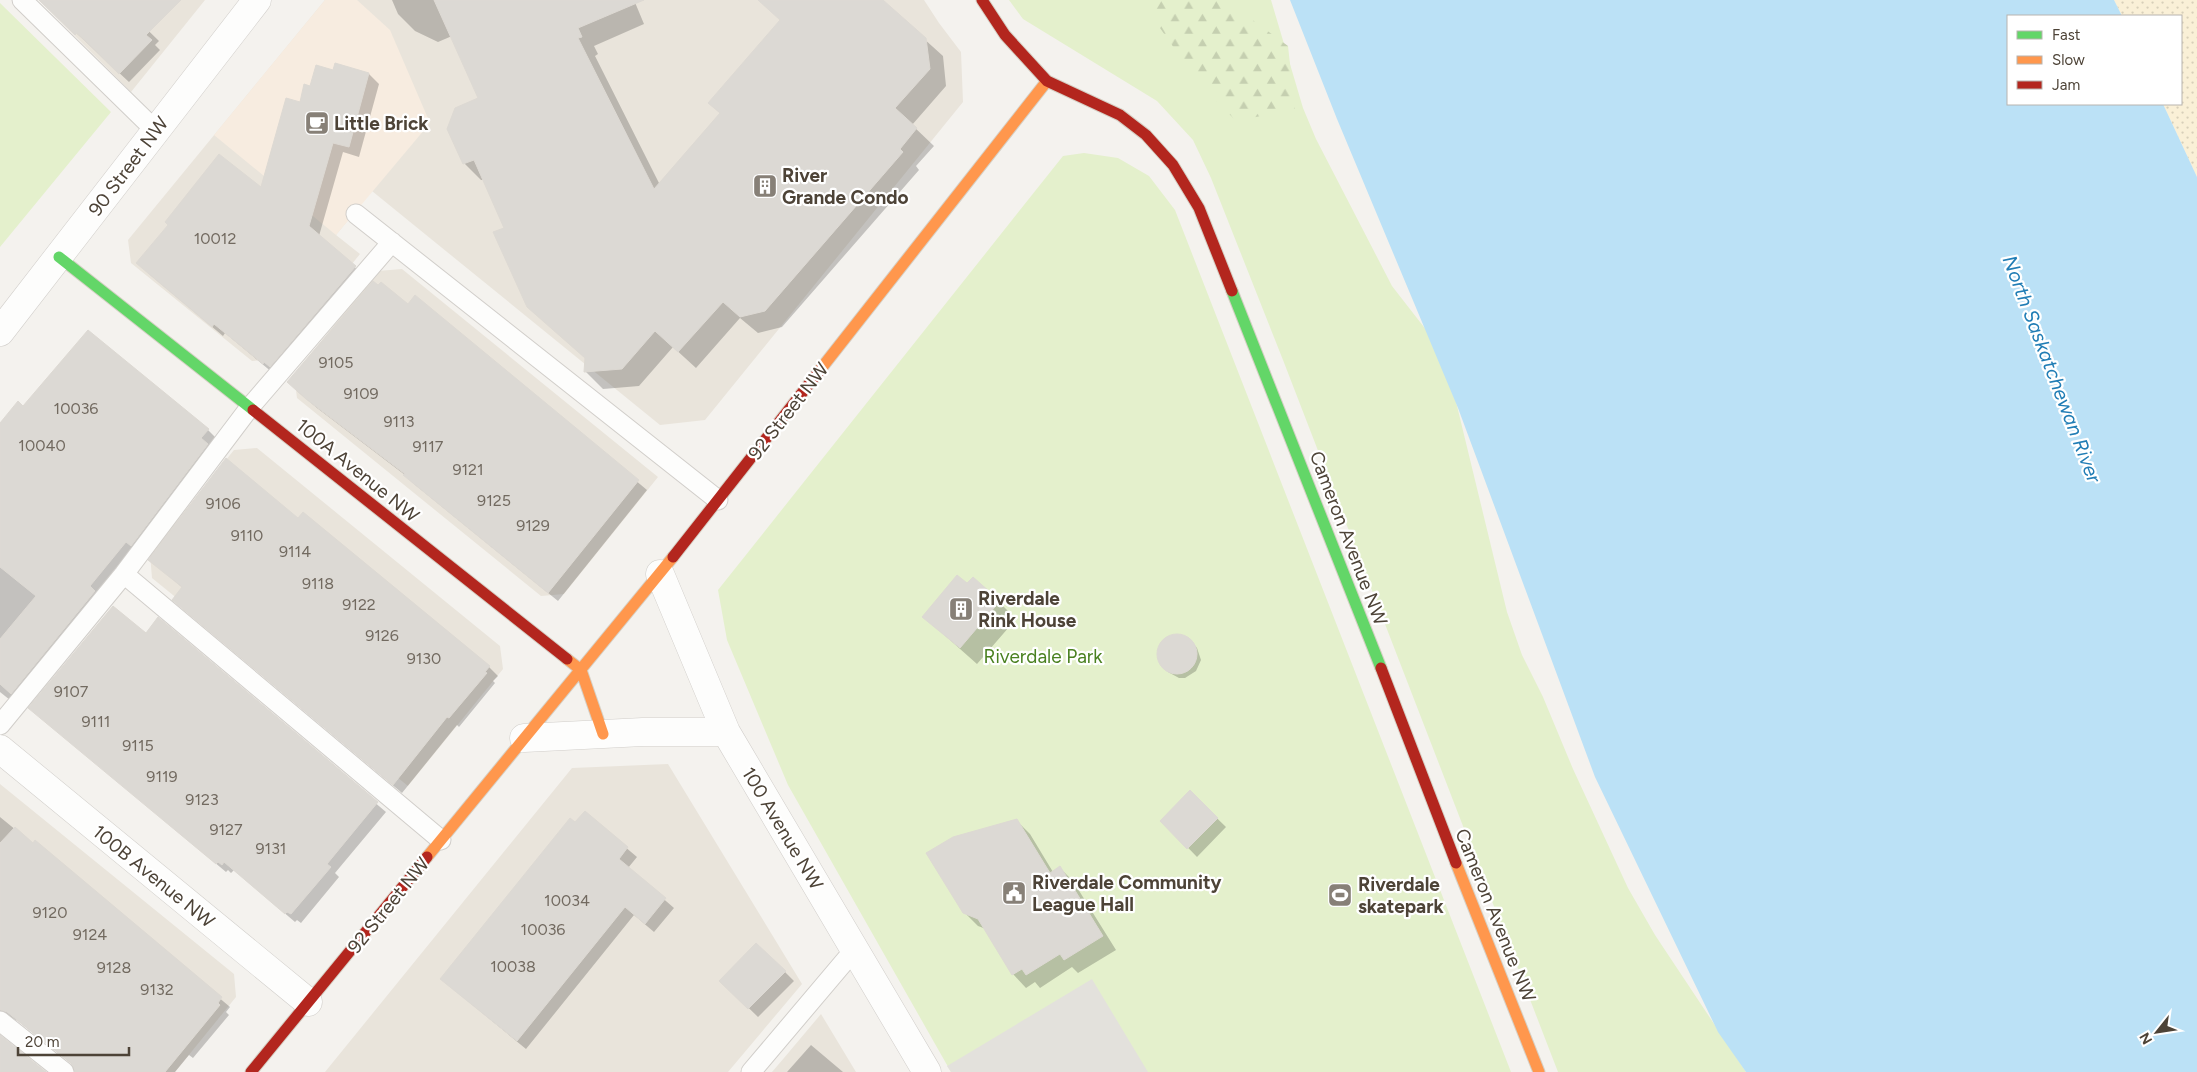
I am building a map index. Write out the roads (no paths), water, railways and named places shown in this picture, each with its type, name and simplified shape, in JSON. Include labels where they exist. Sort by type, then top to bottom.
[{"type":"street","name":"90 Street NW","points":[[0,332],[257,0]]},
{"type":"street","points":[[982,0],[1005,35],[1047,81]]},
{"type":"street","name":"92 Street NW","points":[[251,1072],[660,574],[1047,81]]},
{"type":"street","name":"Cameron Avenue NW","points":[[1047,81],[1120,114],[1146,134],[1174,165],[1199,208],[1342,566],[1418,766],[1539,1072]]},
{"type":"street","name":"100A Avenue NW","points":[[59,257],[581,670]]},
{"type":"street","name":"100 Avenue NW","points":[[660,574],[726,732],[927,1072]]},
{"type":"street","points":[[581,670],[603,734]]},
{"type":"street","points":[[524,738],[603,734],[726,732]]},
{"type":"street","name":"100B Avenue NW","points":[[0,749],[308,1002]]},
{"type":"lane","points":[[22,0],[155,130]]},
{"type":"lane","points":[[356,214],[718,500]]},
{"type":"lane","points":[[0,725],[124,574],[250,407],[392,242]]},
{"type":"lane","points":[[124,574],[441,840]]},
{"type":"lane","points":[[751,1072],[855,949]]},
{"type":"lane","points":[[0,1021],[64,1072]]},
{"type":"water","name":"North Saskatchewan River","points":[[1290,0],[2114,0],[2122,15],[2007,15],[2007,105],[2163,105],[2197,177],[2197,1072],[1746,1072],[1718,1032],[1595,777],[1458,408],[1337,119]]},
{"type":"place","name":"Little Brick","points":[[317,123]]},
{"type":"place","name":"River Grande Condo","points":[[765,186]]},
{"type":"place","name":"Riverdale Rink House","points":[[961,609]]},
{"type":"place","name":"Riverdale Community League Hall","points":[[1014,893]]},
{"type":"place","name":"Riverdale skatepark","points":[[1340,895]]},
{"type":"park label","name":"Riverdale Park","points":[[1043,656]]}]
